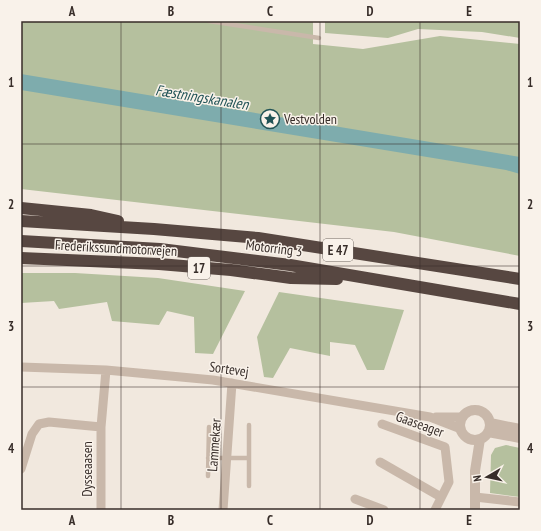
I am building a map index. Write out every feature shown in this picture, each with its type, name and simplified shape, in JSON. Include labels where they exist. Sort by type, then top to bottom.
[{"type":"highway","name":"E 47","points":[[21,208],[92,215],[154,230]]},
{"type":"highway","name":"Frederikssundmotorvejen","points":[[21,221],[154,230]]},
{"type":"highway","name":"Motorring 3","points":[[154,230],[258,238],[520,279]]},
{"type":"highway","name":"Motorring 3","points":[[21,241],[160,250],[290,265],[520,304]]},
{"type":"highway","name":"Frederikssundmotorvejen","points":[[21,258],[159,264],[231,270],[291,278],[376,279]]},
{"type":"street","name":"Sortevej","points":[[21,367],[106,370],[213,380],[430,418],[461,429]]},
{"type":"street","name":"Dysseaasen","points":[[101,510],[101,427],[106,370]]},
{"type":"street","name":"Lammekær","points":[[223,510],[232,383]]},
{"type":"street","points":[[474,510],[475,471],[480,439],[489,428],[487,415],[479,410],[470,411],[461,421],[461,429],[469,438],[480,439]]},
{"type":"street","name":"Sortevej","points":[[430,418],[463,417]]},
{"type":"street","name":"Dysseaasen","points":[[21,469],[32,434],[39,424],[49,422],[101,427]]},
{"type":"street","name":"Gaaseager","points":[[382,424],[445,447],[449,482],[435,510]]},
{"type":"street","points":[[489,428],[520,429]]},
{"type":"street","points":[[489,428],[520,438]]},
{"type":"street","points":[[469,438],[475,471]]},
{"type":"street","points":[[380,462],[441,497]]},
{"type":"street","points":[[475,497],[520,502]]},
{"type":"street","points":[[355,499],[384,510]]},
{"type":"lane","points":[[209,21],[319,38]]},
{"type":"lane","points":[[249,425],[249,486]]},
{"type":"lane","points":[[208,476],[209,427]]},
{"type":"lane","points":[[208,458],[249,458]]},
{"type":"green space","name":"Vestvolden","points":[[21,21],[313,21],[313,44],[363,49],[440,36],[520,44],[520,256],[394,232],[21,189]]},
{"type":"green space","points":[[325,21],[520,21],[520,38],[482,32],[418,29],[388,38],[325,33]]},
{"type":"green space","points":[[21,273],[75,273],[158,278],[245,291],[213,354],[195,353],[194,317],[167,311],[159,325],[112,321],[107,302],[59,309],[54,301],[21,303]]},
{"type":"green space","points":[[279,292],[404,310],[384,370],[367,370],[355,345],[330,342],[330,356],[290,348],[273,378],[264,377],[257,337]]},
{"type":"green space","points":[[506,445],[520,448],[520,497],[490,493],[491,455],[495,448]]},
{"type":"water","points":[[21,74],[520,157],[520,174],[506,170],[21,90]]},
{"type":"place","name":"Vestvolden","points":[[270,119]]},
{"type":"water label","name":"Fæstningskanalen","points":[[202,97]]}]
